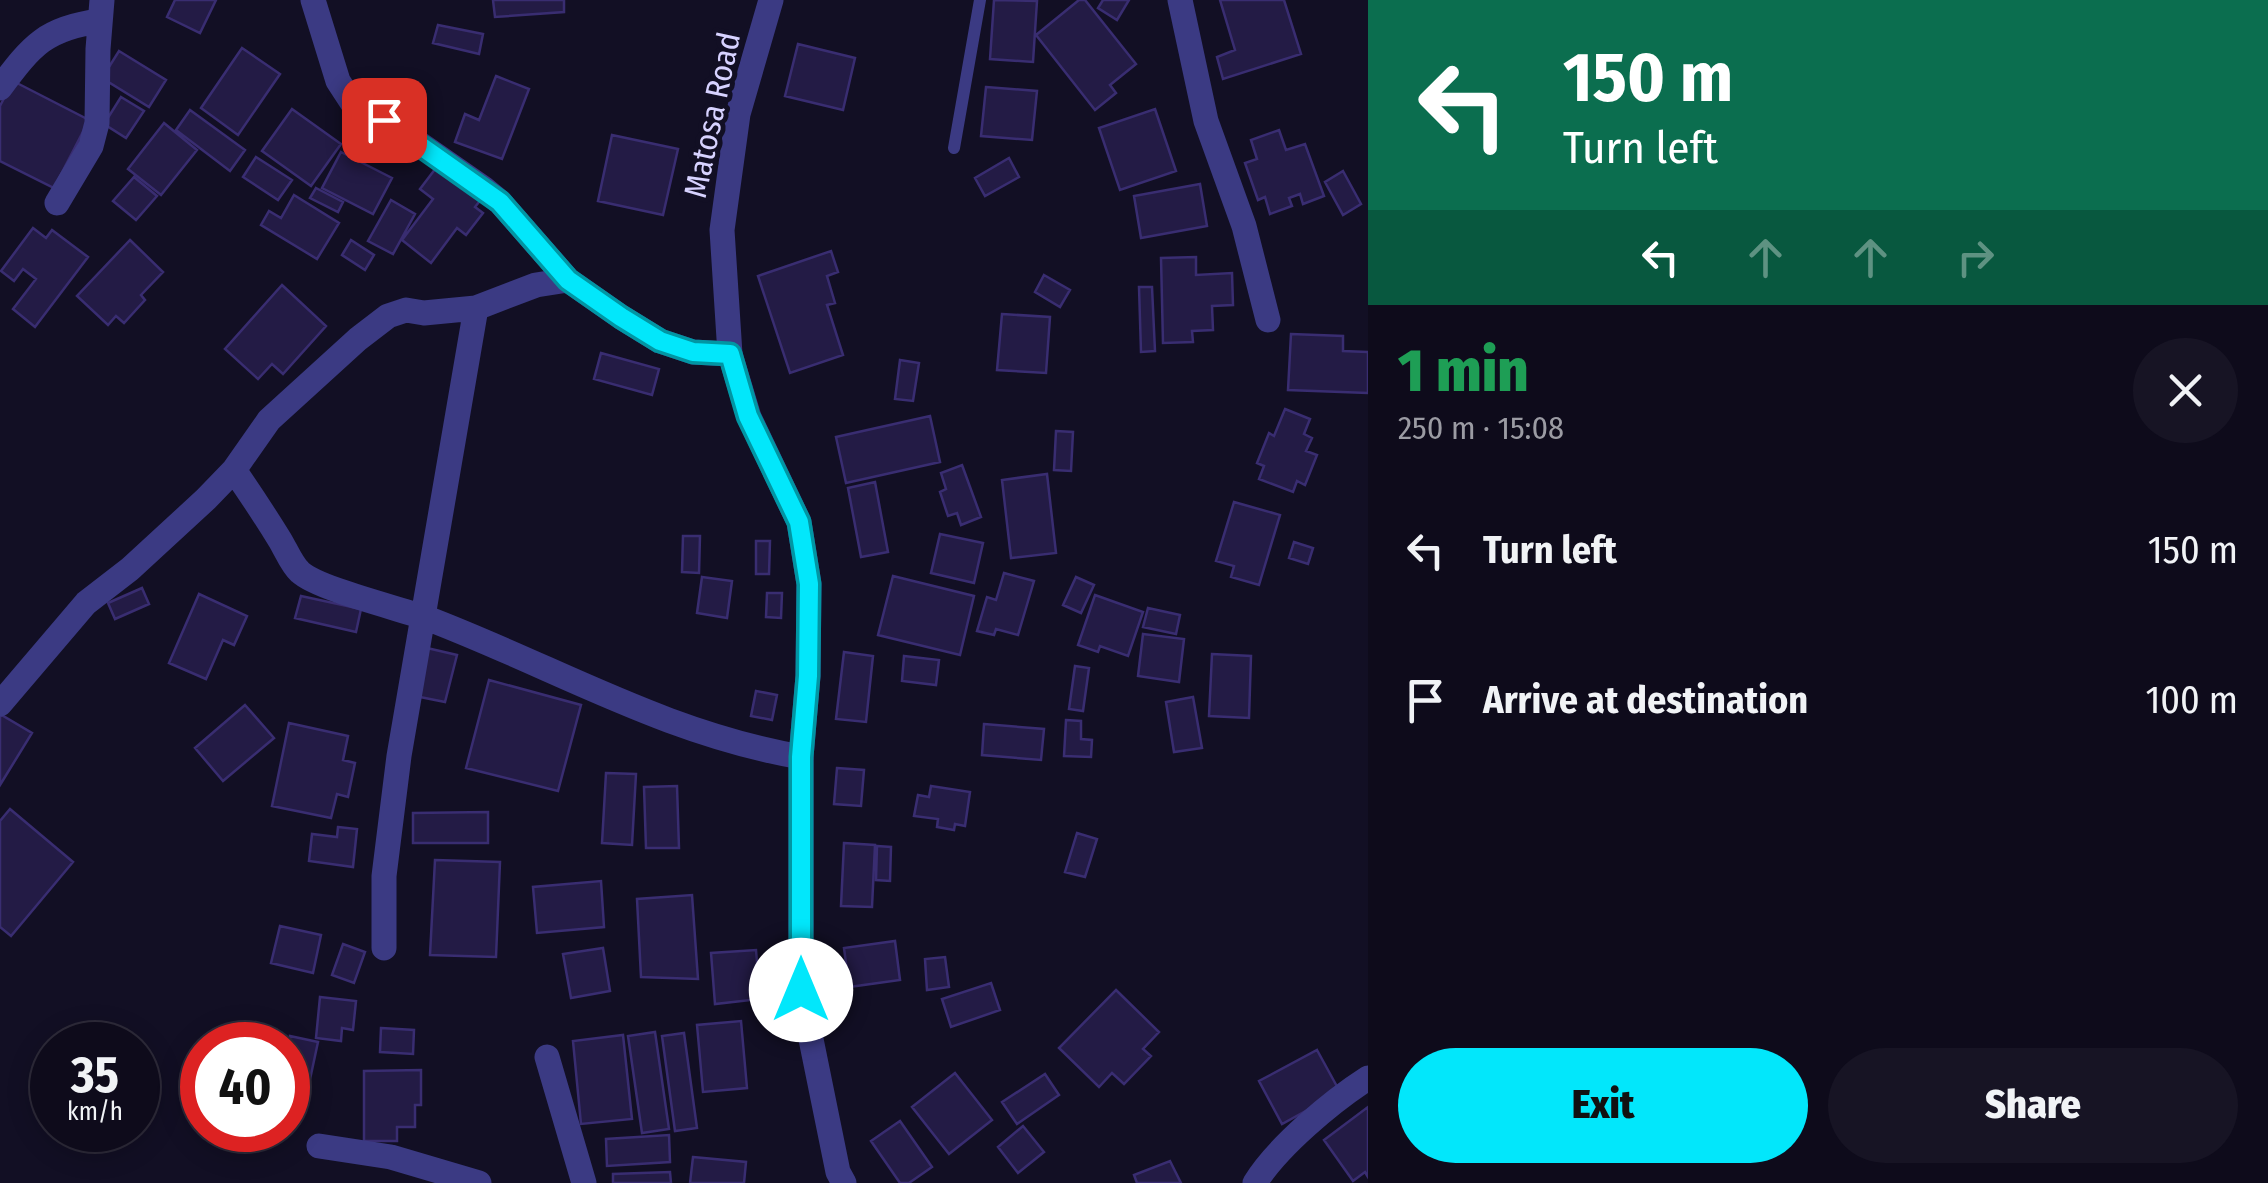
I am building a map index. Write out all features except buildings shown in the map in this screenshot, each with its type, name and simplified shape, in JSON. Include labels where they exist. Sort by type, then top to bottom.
[{"type":"street","points":[[313,0],[338,81],[353,104],[404,133],[483,188],[568,280],[660,341],[693,352],[730,354]]},
{"type":"street","name":"Matosa Road","points":[[770,0],[738,114],[722,230],[730,354],[748,416],[799,522],[809,584],[801,757],[801,990],[838,1172],[844,1183]]},
{"type":"street","points":[[1180,0],[1206,121],[1244,226],[1268,320]]},
{"type":"street","points":[[0,88],[19,62],[60,28],[101,10],[97,123],[91,146],[57,203]]},
{"type":"street","points":[[0,704],[86,603],[148,554],[234,470],[270,420],[388,316],[406,310],[476,308],[536,284],[568,280]]},
{"type":"street","points":[[384,948],[384,876],[408,694],[425,618],[476,308]]},
{"type":"street","points":[[234,470],[300,572],[319,584],[425,618],[695,732],[801,757]]},
{"type":"street","points":[[547,1057],[584,1183]]},
{"type":"street","points":[[1264,1179],[1299,1134],[1368,1078]]},
{"type":"street","points":[[319,1146],[391,1157],[479,1183]]},
{"type":"lane","points":[[954,148],[980,0]]},
{"type":"route","points":[[384,120],[500,202],[568,280],[621,317],[660,341],[693,352],[730,354],[748,416],[799,522],[809,584],[808,676],[801,757],[801,990]]}]
